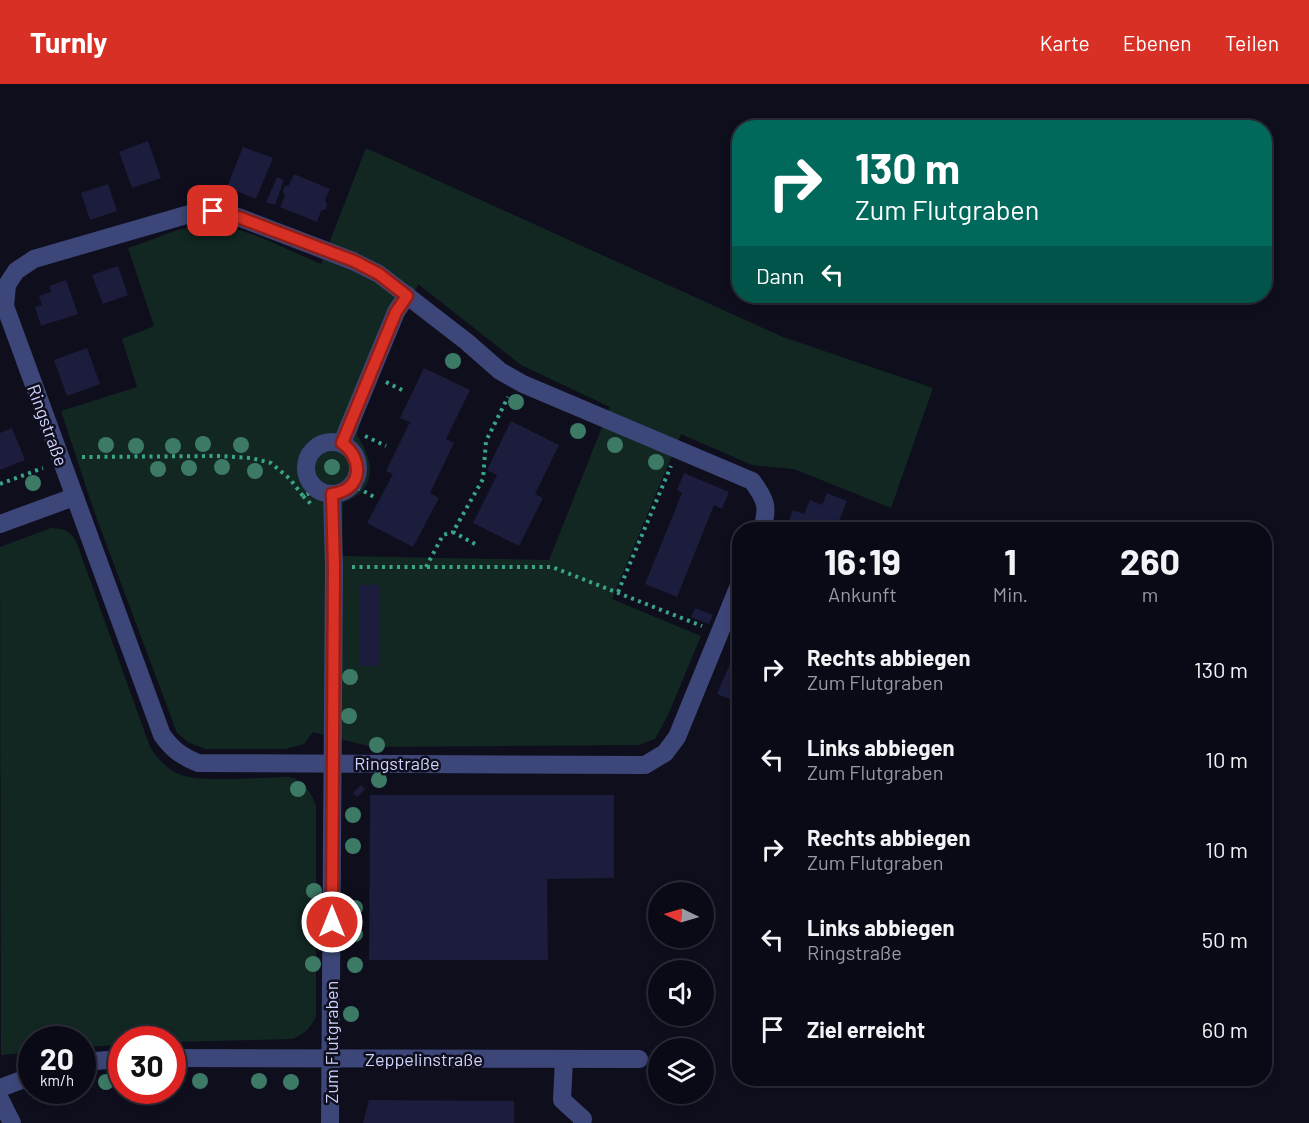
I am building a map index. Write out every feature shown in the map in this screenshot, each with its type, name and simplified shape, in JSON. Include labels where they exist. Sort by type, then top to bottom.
[{"type":"street","name":"Ringstraße","points":[[732,602],[677,737],[665,753],[645,765],[198,763],[171,748],[162,735],[5,306],[7,285],[16,271],[34,259],[186,214],[213,211],[238,217],[354,261],[379,274],[467,342],[500,371],[516,380],[752,481],[764,496],[766,517],[764,522]]},
{"type":"street","points":[[325,492],[340,493],[351,484],[357,474],[358,465],[351,449],[342,443],[396,312],[407,296]]},
{"type":"street","name":"Zum Flutgraben","points":[[330,1123],[334,567],[325,492],[306,476],[307,458],[318,445],[326,442],[342,443]]},
{"type":"street","points":[[0,524],[74,497]]},
{"type":"street","name":"Zeppelinstraße","points":[[186,1058],[639,1059]]},
{"type":"street","points":[[564,1059],[562,1100],[583,1119],[582,1123]]},
{"type":"street","points":[[0,1088],[18,1081]]},
{"type":"street","points":[[0,1100],[12,1123]]},
{"type":"path","points":[[426,567],[443,535],[453,532],[483,479],[486,441],[516,380]]},
{"type":"path","points":[[618,592],[678,448]]},
{"type":"path","points":[[0,484],[74,457],[221,456],[250,458],[271,463],[290,479],[303,496],[325,492]]},
{"type":"path","points":[[351,484],[374,497]]},
{"type":"path","points":[[453,532],[475,544]]},
{"type":"path","points":[[334,567],[552,567],[719,633]]},
{"type":"green space","points":[[366,148],[783,337],[933,388],[891,508],[794,469],[752,465],[681,434],[612,599],[701,636],[668,715],[655,739],[639,745],[372,747],[313,732],[304,744],[286,749],[205,749],[188,742],[177,733],[94,511],[61,411],[137,387],[122,339],[154,326],[128,248],[188,227],[208,224],[233,228],[321,264]],"holes":[[[418,284],[521,365],[610,407],[549,560],[342,556],[343,503],[360,493],[369,479],[368,457],[357,435],[363,409]]]},
{"type":"green space","points":[[51,528],[66,531],[76,541],[150,747],[163,764],[176,773],[191,777],[219,779],[290,777],[307,788],[316,806],[316,1016],[312,1024],[301,1035],[293,1039],[186,1042],[186,1026],[108,1026],[108,1046],[96,1046],[96,1026],[18,1026],[18,1053],[1,1055],[0,547]]},
{"type":"building","points":[[148,141],[161,178],[132,188],[119,152]]},
{"type":"building","points":[[243,147],[273,158],[256,199],[227,187]]},
{"type":"building","points":[[294,174],[330,189],[325,200],[326,209],[321,211],[317,222],[280,207],[285,196],[284,187],[289,185]]},
{"type":"building","points":[[277,177],[284,180],[275,205],[266,202]]},
{"type":"building","points":[[108,184],[117,211],[90,220],[81,193]]},
{"type":"building","points":[[118,266],[128,295],[103,304],[92,275]]},
{"type":"building","points":[[66,280],[78,314],[41,326],[35,307],[42,305],[39,296],[51,292],[49,286]]},
{"type":"building","points":[[87,348],[100,384],[67,396],[54,360]]},
{"type":"building","points":[[424,368],[470,390],[446,439],[454,443],[430,493],[439,498],[413,547],[367,523],[393,474],[386,471],[410,422],[400,418]]},
{"type":"building","points":[[511,421],[559,445],[535,494],[543,498],[519,546],[473,523],[497,475],[487,470]]},
{"type":"building","points":[[12,428],[25,460],[0,470],[0,433]]},
{"type":"building","points":[[684,473],[729,492],[722,509],[714,505],[677,597],[645,584],[682,493],[677,490]]},
{"type":"building","points":[[827,493],[847,501],[838,522],[788,522],[793,510],[804,514],[810,500],[822,505]]},
{"type":"building","points":[[359,585],[379,585],[380,666],[360,666]]},
{"type":"building","points":[[695,608],[713,615],[709,624],[691,617]]},
{"type":"building","points":[[732,659],[732,700],[717,694]]},
{"type":"building","points":[[361,785],[365,789],[357,797],[353,793]]},
{"type":"building","points":[[370,795],[614,795],[614,878],[547,879],[548,960],[369,960]]},
{"type":"building","points":[[369,1100],[514,1101],[514,1123],[363,1123]]},
{"type":"route","points":[[213,211],[238,217],[354,261],[379,274],[407,296],[396,312],[342,443],[351,449],[358,465],[354,482],[348,489],[332,494],[334,567],[332,922]]}]
